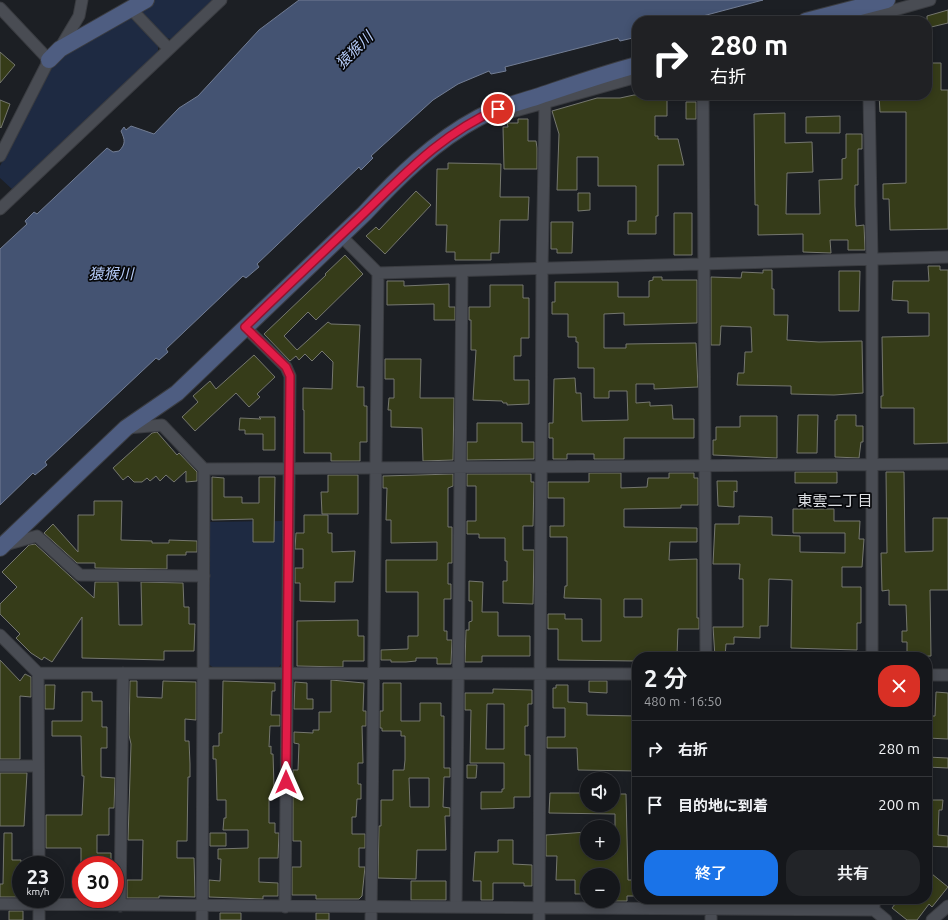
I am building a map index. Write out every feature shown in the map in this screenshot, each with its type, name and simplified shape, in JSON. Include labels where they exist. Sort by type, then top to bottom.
[{"type":"street","points":[[0,156],[54,55],[79,16],[82,0]]},
{"type":"street","points":[[54,55],[146,0]]},
{"type":"street","points":[[0,209],[168,48],[221,0]]},
{"type":"street","points":[[825,16],[887,0]]},
{"type":"street","points":[[877,16],[930,0]]},
{"type":"street","points":[[0,8],[54,55]]},
{"type":"street","points":[[131,9],[168,48]]},
{"type":"street","points":[[479,118],[477,121],[545,104],[632,67]]},
{"type":"street","points":[[1,547],[126,428],[177,393],[410,168],[449,136],[479,118],[498,109],[607,79],[632,77]]},
{"type":"street","points":[[702,100],[706,652]]},
{"type":"street","points":[[869,100],[872,260],[872,652]]},
{"type":"street","points":[[539,920],[542,269],[545,104]]},
{"type":"street","points":[[341,236],[378,273],[370,920]]},
{"type":"street","points":[[378,273],[948,257]]},
{"type":"street","points":[[456,907],[462,271]]},
{"type":"street","points":[[245,327],[286,367],[290,376],[285,907]]},
{"type":"street","points":[[126,428],[162,424],[204,469],[202,920]]},
{"type":"street","points":[[204,469],[948,464]]},
{"type":"street","points":[[1,547],[37,536],[80,575],[204,576]]},
{"type":"street","points":[[0,635],[38,673],[38,856]]},
{"type":"street","points":[[38,673],[458,672],[632,674]]},
{"type":"street","points":[[121,856],[123,673]]},
{"type":"street","points":[[932,675],[948,675]]},
{"type":"street","points":[[0,766],[38,766]]},
{"type":"street","points":[[0,904],[12,903]]},
{"type":"street","points":[[124,906],[371,908],[456,907],[711,910],[874,905],[886,920]]},
{"type":"street","points":[[932,920],[948,906]]},
{"type":"street","points":[[38,908],[38,920]]},
{"type":"shaded area","points":[[155,0],[215,0],[171,39],[166,38],[140,12],[141,8]]},
{"type":"shaded area","points":[[128,16],[134,17],[158,43],[158,51],[148,63],[13,190],[0,178],[0,166],[54,64],[63,53]]},
{"type":"shaded area","points":[[282,521],[281,664],[278,668],[214,668],[208,664],[209,522]]},
{"type":"shaded area","points":[[720,904],[864,904],[863,906]]},
{"type":"water","name":"猿猴川","points":[[299,0],[763,0],[703,16],[632,16],[632,38],[620,41],[618,38],[505,67],[506,71],[491,74],[489,71],[458,84],[433,100],[371,156],[373,158],[361,170],[359,167],[257,264],[259,267],[246,278],[243,276],[166,349],[168,352],[159,360],[156,358],[45,462],[47,465],[35,475],[33,473],[0,505],[0,249],[27,224],[25,221],[34,212],[37,214],[107,148],[113,152],[119,151],[124,144],[121,131],[124,127],[126,130],[131,126],[154,134],[179,108],[198,96],[259,30]]},
{"type":"building","points":[[948,10],[948,23],[932,27],[932,16],[927,16]]},
{"type":"building","points":[[0,52],[15,65],[0,83]]},
{"type":"building","points":[[932,63],[941,63],[941,90],[948,90],[948,229],[890,230],[889,199],[883,199],[883,184],[906,183],[906,112],[880,112],[879,100],[932,100]]},
{"type":"building","points":[[632,95],[632,100],[667,100],[667,116],[655,116],[655,136],[658,136],[658,139],[678,139],[684,165],[658,165],[658,216],[656,216],[656,234],[628,234],[628,221],[636,221],[636,186],[598,186],[598,157],[577,157],[577,190],[557,190],[559,134],[552,111],[597,98],[620,98]]},
{"type":"building","points":[[0,100],[10,104],[1,128],[0,127]]},
{"type":"building","points":[[686,102],[696,102],[696,119],[686,119]]},
{"type":"building","points":[[785,113],[785,143],[812,142],[813,172],[787,173],[786,214],[820,214],[819,180],[842,179],[842,159],[846,158],[846,134],[862,134],[862,149],[858,149],[858,185],[855,185],[855,206],[856,226],[864,225],[865,250],[848,250],[848,240],[830,240],[831,253],[803,252],[803,234],[758,235],[758,205],[755,205],[754,114]]},
{"type":"building","points":[[840,116],[840,133],[806,133],[806,117]]},
{"type":"building","points":[[518,119],[528,119],[528,141],[536,141],[537,169],[504,169],[503,127],[508,127],[507,123],[518,123]]},
{"type":"building","points":[[448,163],[501,164],[500,197],[529,197],[528,220],[500,220],[499,253],[491,253],[491,260],[455,260],[455,252],[446,252],[447,225],[436,225],[437,169],[448,169]]},
{"type":"building","points":[[416,191],[431,205],[385,254],[366,236],[376,227],[379,230]]},
{"type":"building","points":[[578,193],[590,193],[590,210],[578,211]]},
{"type":"building","points":[[674,213],[692,213],[692,255],[674,255]]},
{"type":"building","points":[[551,222],[573,222],[572,253],[557,253],[557,249],[551,249]]},
{"type":"building","points":[[345,255],[363,274],[316,320],[308,312],[284,336],[297,350],[328,322],[331,324],[360,325],[357,387],[364,387],[364,406],[367,406],[367,442],[360,442],[360,461],[331,461],[331,453],[304,453],[303,388],[332,389],[333,362],[322,351],[312,361],[305,354],[299,360],[296,356],[290,361],[264,334]]},
{"type":"building","points":[[928,266],[940,266],[940,270],[948,270],[948,443],[914,444],[914,408],[881,408],[881,396],[883,396],[882,337],[929,336],[929,313],[908,313],[908,301],[892,300],[893,281],[929,281]]},
{"type":"building","points":[[763,270],[772,270],[774,315],[788,315],[787,340],[819,342],[862,341],[863,393],[834,395],[791,394],[791,386],[737,385],[738,373],[744,373],[745,352],[752,352],[751,327],[721,326],[720,345],[711,345],[711,277],[741,278],[742,272],[763,273]]},
{"type":"building","points":[[839,271],[860,271],[859,311],[839,311]]},
{"type":"building","points":[[653,277],[662,277],[662,280],[697,280],[697,323],[624,325],[624,313],[604,314],[604,348],[626,348],[626,344],[696,343],[698,387],[654,389],[654,384],[636,384],[636,403],[650,402],[650,406],[672,405],[673,419],[694,419],[694,438],[624,438],[624,459],[594,459],[594,454],[567,454],[567,459],[553,459],[553,438],[549,438],[549,423],[553,423],[554,379],[575,378],[576,393],[581,393],[582,421],[628,420],[627,391],[609,391],[609,398],[594,398],[594,368],[578,368],[578,342],[576,342],[576,337],[568,337],[568,314],[552,314],[552,302],[555,302],[555,282],[618,282],[618,297],[649,297],[649,281],[653,280]]},
{"type":"building","points":[[387,281],[404,281],[404,286],[449,284],[449,307],[455,307],[455,320],[434,320],[434,304],[387,305]]},
{"type":"building","points":[[490,285],[523,285],[523,298],[529,298],[529,338],[521,338],[521,356],[514,356],[514,380],[529,380],[529,404],[507,405],[507,403],[503,403],[502,401],[473,400],[476,350],[471,350],[471,320],[469,320],[469,307],[490,307]]},
{"type":"building","points":[[254,355],[275,377],[257,394],[260,397],[249,407],[236,393],[195,431],[182,417],[198,402],[193,396],[210,381],[216,389]]},
{"type":"building","points":[[385,359],[421,359],[420,398],[454,398],[453,460],[423,461],[422,428],[391,427],[391,410],[388,410],[389,398],[394,398],[394,379],[385,379]]},
{"type":"building","points":[[798,415],[818,415],[817,453],[797,453]]},
{"type":"building","points":[[837,415],[856,415],[856,426],[863,426],[863,442],[861,442],[859,458],[835,457],[835,420],[837,420]]},
{"type":"building","points":[[740,416],[777,416],[777,458],[713,455],[713,440],[716,440],[716,427],[740,427]]},
{"type":"building","points":[[259,417],[275,417],[275,450],[263,450],[263,434],[245,434],[245,430],[239,430],[240,418],[261,419]]},
{"type":"building","points":[[477,423],[522,423],[522,442],[534,442],[534,459],[467,460],[467,442],[477,442]]},
{"type":"building","points":[[157,432],[177,455],[179,453],[197,472],[197,481],[186,482],[186,471],[174,482],[166,475],[160,481],[156,476],[150,481],[147,478],[142,482],[134,482],[128,476],[123,480],[113,468],[152,433]]},
{"type":"building","points":[[795,472],[837,472],[837,483],[795,483]]},
{"type":"building","points":[[886,472],[904,472],[905,552],[933,551],[933,518],[948,518],[948,590],[930,590],[931,652],[907,652],[907,642],[902,642],[902,631],[907,631],[906,605],[889,605],[889,590],[882,591],[881,553],[887,553]]},
{"type":"building","points":[[589,473],[621,473],[621,488],[647,487],[648,478],[669,478],[669,473],[694,473],[694,478],[698,478],[698,505],[681,505],[681,508],[624,509],[624,527],[697,528],[697,542],[670,542],[669,560],[697,559],[697,618],[699,618],[699,629],[678,629],[677,652],[632,652],[632,661],[558,660],[558,629],[548,629],[548,614],[565,614],[565,619],[582,619],[582,641],[601,641],[601,599],[564,598],[565,586],[567,586],[567,537],[550,537],[550,526],[564,526],[564,498],[548,498],[548,482],[589,482]],"holes":[[[624,599],[642,599],[642,617],[624,617]]]},
{"type":"building","points":[[453,474],[453,486],[448,488],[448,527],[452,527],[452,563],[448,563],[448,584],[451,584],[451,599],[444,599],[444,631],[447,631],[447,640],[452,640],[451,664],[437,664],[437,658],[416,658],[416,661],[406,662],[381,660],[381,650],[408,649],[408,636],[418,636],[418,592],[386,592],[386,560],[437,560],[437,542],[391,543],[391,520],[386,520],[387,488],[383,488],[383,476]]},
{"type":"building","points":[[467,474],[531,474],[531,482],[534,482],[533,526],[523,526],[523,550],[534,550],[533,604],[503,603],[503,581],[507,581],[505,538],[479,538],[479,534],[467,534],[467,521],[476,521],[476,486],[467,486]]},
{"type":"building","points":[[328,475],[358,475],[358,514],[322,514],[321,492],[328,492]]},
{"type":"building","points":[[212,477],[224,478],[224,497],[242,497],[242,503],[259,503],[259,477],[275,477],[274,542],[253,542],[253,519],[212,520]]},
{"type":"building","points":[[717,481],[737,481],[737,492],[734,491],[734,507],[718,506]]},
{"type":"building","points":[[94,501],[122,501],[121,540],[152,541],[152,543],[169,543],[169,540],[197,541],[197,552],[186,552],[186,555],[167,555],[167,569],[95,568],[95,563],[77,563],[44,533],[53,524],[78,552],[78,515],[94,515]]},
{"type":"building","points":[[793,509],[834,509],[834,521],[860,521],[859,539],[864,539],[862,567],[842,567],[842,587],[861,587],[861,623],[857,623],[857,650],[791,648],[792,580],[769,579],[768,626],[760,626],[760,638],[734,637],[734,644],[726,644],[725,652],[715,652],[713,627],[743,627],[743,579],[739,579],[740,564],[713,564],[715,524],[739,524],[739,516],[772,517],[772,535],[800,536],[800,552],[845,553],[845,533],[793,533]]},
{"type":"building","points":[[304,515],[328,515],[328,533],[332,533],[332,552],[355,551],[353,582],[335,582],[335,602],[300,601],[300,583],[295,583],[295,568],[303,568],[303,549],[295,549],[296,533],[304,533]]},
{"type":"building","points":[[35,544],[94,598],[95,582],[118,582],[119,625],[142,625],[141,582],[183,583],[184,607],[189,607],[189,624],[195,624],[194,651],[164,651],[164,660],[82,658],[82,617],[52,662],[44,657],[42,660],[31,653],[16,638],[20,634],[0,614],[0,604],[17,587],[2,572],[29,545]]},
{"type":"building","points":[[469,581],[483,582],[482,612],[498,612],[498,636],[530,636],[530,656],[482,656],[482,662],[465,662],[466,630],[469,630],[469,622],[472,621],[472,601],[469,601]]},
{"type":"building","points":[[358,620],[358,636],[364,636],[364,661],[343,661],[343,667],[297,666],[297,621]]},
{"type":"building","points":[[0,660],[20,681],[25,674],[31,677],[31,697],[20,696],[20,759],[0,759]]},
{"type":"building","points":[[331,680],[364,683],[363,711],[366,711],[366,726],[362,726],[363,763],[358,763],[358,784],[361,784],[361,799],[357,799],[356,817],[352,817],[352,834],[365,834],[365,848],[359,848],[359,867],[365,867],[362,896],[359,899],[316,899],[316,895],[292,895],[292,867],[301,867],[301,841],[293,841],[293,770],[298,770],[299,744],[294,743],[294,732],[313,733],[313,730],[319,730],[319,712],[331,712]]},
{"type":"building","points":[[130,681],[137,681],[137,697],[162,698],[163,681],[196,682],[196,720],[185,719],[185,741],[189,741],[190,764],[190,777],[188,777],[187,841],[177,841],[177,858],[194,858],[195,897],[159,896],[159,898],[127,898],[127,880],[142,880],[143,840],[128,840],[131,744],[129,735]]},
{"type":"building","points":[[223,681],[275,683],[275,691],[272,691],[271,715],[280,715],[280,726],[270,726],[269,747],[271,746],[271,754],[273,754],[274,786],[273,800],[269,800],[269,823],[275,823],[275,833],[279,833],[278,858],[259,858],[259,882],[278,883],[278,896],[263,896],[263,899],[209,897],[209,880],[220,881],[221,859],[218,859],[218,849],[248,848],[248,830],[223,830],[224,818],[226,818],[226,800],[217,800],[216,759],[213,759],[213,746],[219,746],[219,733],[222,733]]},
{"type":"building","points":[[589,681],[607,681],[607,693],[589,692]]},
{"type":"building","points":[[295,682],[307,683],[307,699],[313,699],[313,709],[294,709]]},
{"type":"building","points":[[383,683],[401,683],[401,721],[420,721],[420,703],[441,703],[441,716],[444,716],[444,768],[450,768],[450,777],[444,777],[443,807],[450,808],[450,816],[445,816],[446,850],[417,850],[416,879],[378,878],[381,800],[393,800],[393,770],[404,770],[405,760],[405,736],[401,736],[401,731],[382,731],[382,728],[380,728],[380,711],[383,711]],"holes":[[[409,778],[429,778],[429,807],[410,807]]]},
{"type":"building","points":[[45,685],[55,685],[54,709],[45,709]]},
{"type":"building","points":[[556,685],[568,685],[568,702],[587,703],[587,715],[632,716],[632,771],[578,770],[577,748],[547,748],[547,737],[565,737],[565,708],[553,708],[553,688],[556,688]]},
{"type":"building","points":[[493,689],[532,690],[532,704],[528,704],[528,726],[525,726],[525,755],[530,755],[530,797],[514,797],[514,808],[481,809],[481,792],[502,792],[502,789],[504,789],[504,763],[470,763],[471,710],[465,710],[465,693],[493,693]],"holes":[[[487,704],[504,704],[504,749],[486,749]]]},
{"type":"building","points":[[82,692],[92,692],[92,701],[102,701],[102,727],[107,727],[107,748],[101,748],[101,777],[115,778],[114,808],[109,808],[109,835],[97,835],[97,853],[111,853],[111,856],[81,856],[81,848],[46,848],[46,815],[82,815],[84,776],[82,776],[81,736],[52,736],[52,721],[82,721]]},
{"type":"building","points":[[936,692],[948,693],[948,739],[932,738],[932,716],[935,716]]},
{"type":"building","points":[[932,757],[948,758],[948,768],[932,767]]},
{"type":"building","points":[[467,765],[477,765],[476,778],[467,778]]},
{"type":"building","points":[[0,773],[27,773],[24,826],[0,826]]},
{"type":"building","points":[[550,793],[580,793],[580,812],[620,812],[620,794],[626,794],[628,880],[632,880],[632,896],[627,896],[627,901],[620,901],[620,868],[580,868],[580,894],[575,894],[575,880],[556,880],[557,856],[546,856],[546,835],[580,833],[580,860],[620,860],[620,820],[615,820],[615,814],[549,813]]},
{"type":"building","points":[[932,800],[943,800],[942,810],[939,810],[938,835],[948,836],[948,847],[932,846]]},
{"type":"building","points":[[4,833],[12,833],[12,897],[0,897],[0,884],[3,884]]},
{"type":"building","points":[[210,833],[226,833],[226,846],[210,846]]},
{"type":"building","points":[[498,840],[513,840],[513,864],[532,865],[532,886],[524,886],[524,883],[493,883],[493,900],[481,900],[481,881],[473,881],[475,852],[498,852]]},
{"type":"building","points":[[932,874],[948,887],[932,907],[929,904],[932,904]]},
{"type":"building","points":[[411,881],[446,881],[446,900],[411,900]]},
{"type":"building","points":[[895,904],[929,904],[917,920],[907,920],[892,908]]},
{"type":"building","points":[[9,911],[23,911],[23,920],[9,920]]},
{"type":"building","points":[[220,913],[241,913],[241,920],[220,920]]},
{"type":"building","points":[[316,913],[329,913],[329,920],[316,920]]},
{"type":"district","name":"東雲二丁目","points":[[835,500]]},
{"type":"route","points":[[286,782],[290,376],[286,367],[245,327],[410,168],[449,136],[479,118],[498,109]]}]
